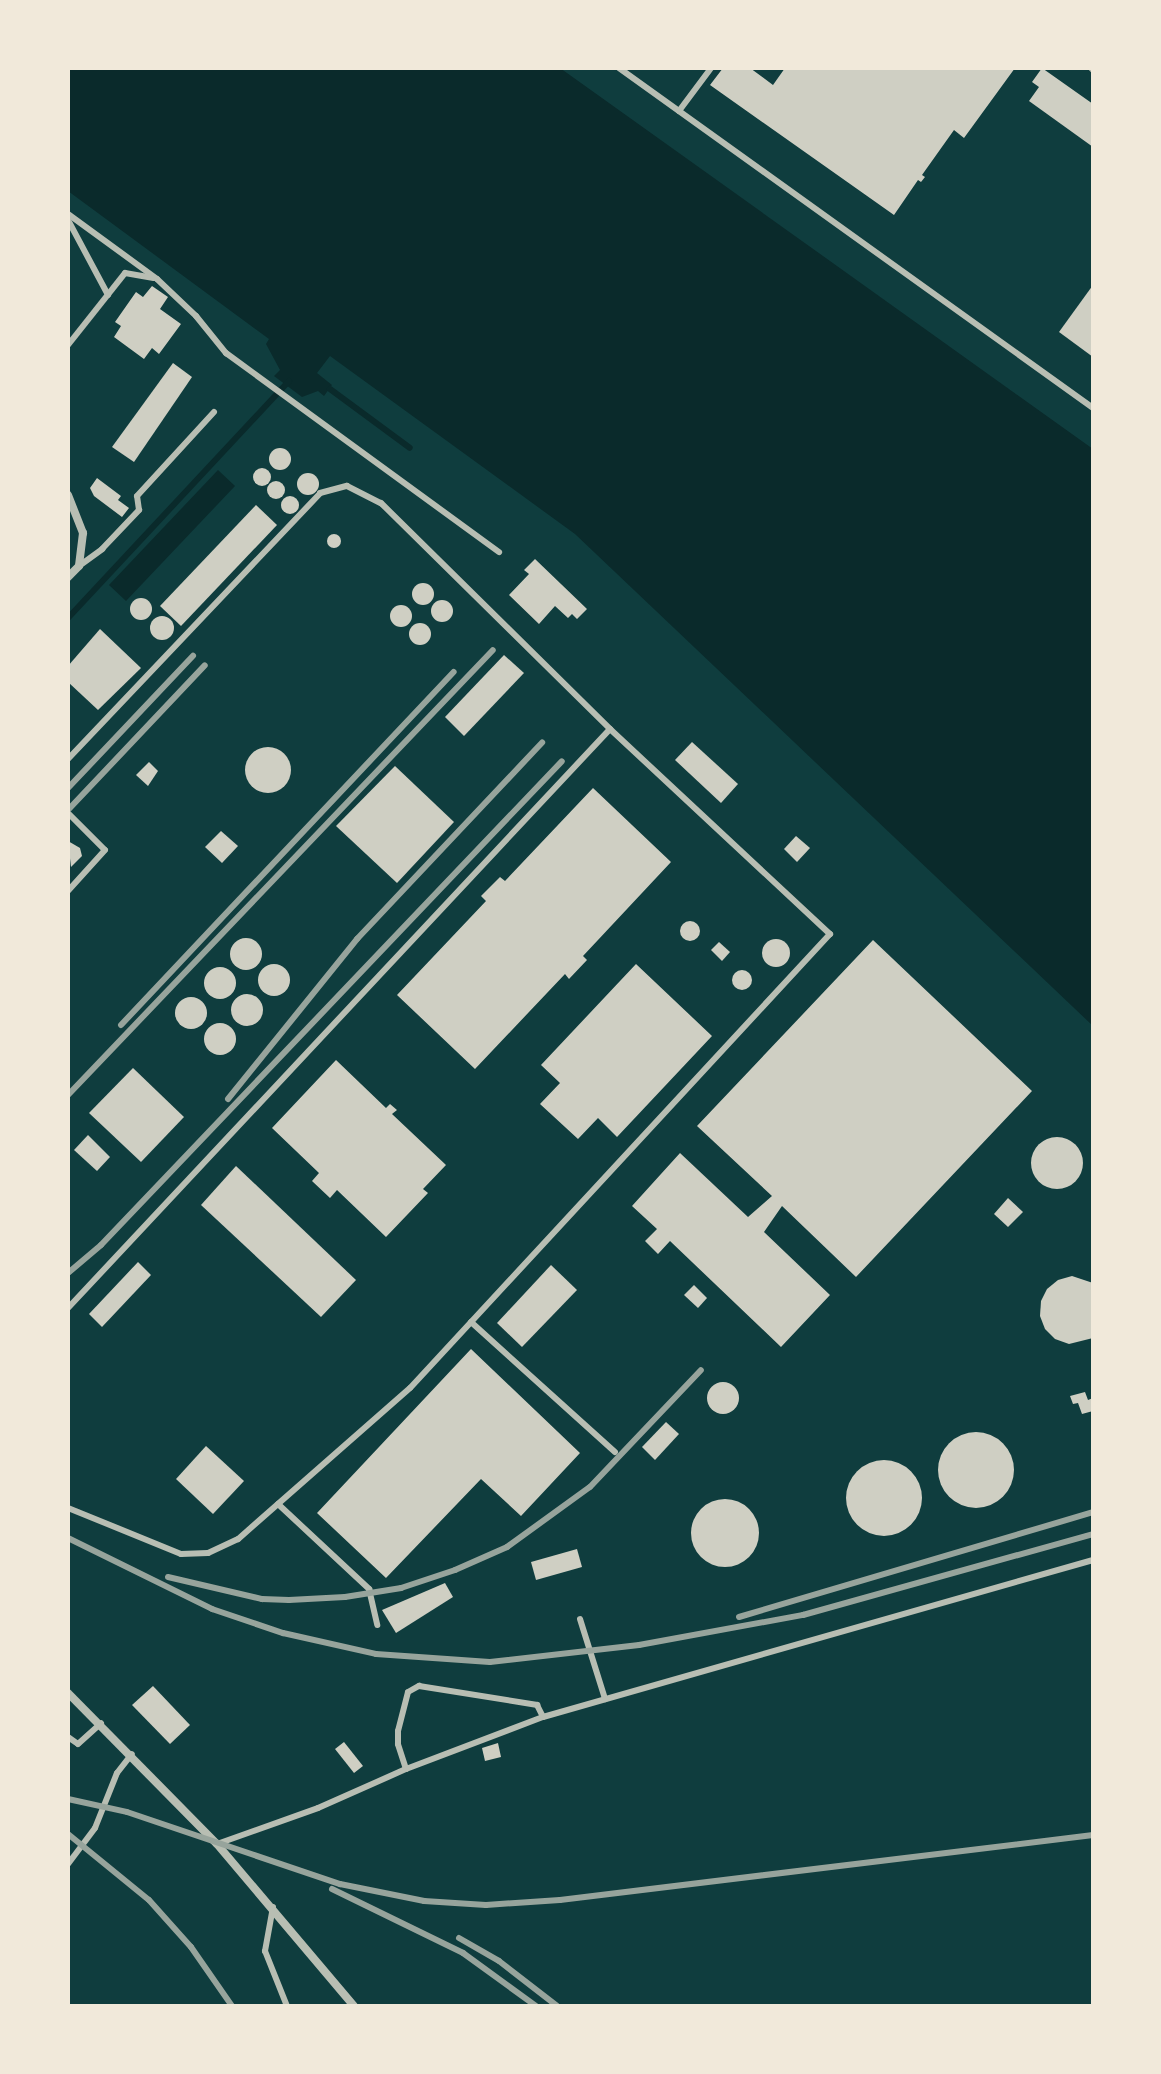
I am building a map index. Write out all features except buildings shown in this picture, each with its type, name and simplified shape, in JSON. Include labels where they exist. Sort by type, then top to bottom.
[{"type":"street","points":[[68,495],[83,533],[79,566],[68,577]]},
{"type":"street","points":[[68,1693],[132,1754],[217,1844],[354,2006]]},
{"type":"lane","points":[[619,68],[1093,408]]},
{"type":"lane","points":[[679,111],[711,68]]},
{"type":"lane","points":[[68,214],[157,279],[196,316],[226,353],[499,552]]},
{"type":"lane","points":[[68,220],[108,295]]},
{"type":"lane","points":[[68,345],[125,273],[157,279]]},
{"type":"lane","points":[[79,566],[102,549],[139,510],[137,496],[214,412]]},
{"type":"lane","points":[[68,759],[320,493],[347,486],[381,503],[610,729],[830,934],[410,1388],[238,1539],[208,1553],[181,1554],[68,1508]]},
{"type":"lane","points":[[68,1308],[610,729]]},
{"type":"lane","points":[[68,813],[105,850],[68,891]]},
{"type":"lane","points":[[471,1322],[615,1452]]},
{"type":"lane","points":[[278,1504],[369,1589],[377,1625]]},
{"type":"lane","points":[[217,1844],[318,1808],[406,1769],[543,1717],[1093,1560]]},
{"type":"lane","points":[[580,1619],[605,1699]]},
{"type":"lane","points":[[406,1769],[398,1731],[408,1692],[419,1686],[537,1705],[543,1717]]},
{"type":"lane","points":[[68,1737],[78,1744],[101,1723]]},
{"type":"lane","points":[[68,1864],[95,1828],[117,1773],[132,1754]]},
{"type":"lane","points":[[273,1907],[265,1951],[287,2006]]},
{"type":"water","points":[[68,68],[560,68],[1093,449],[1093,1026],[575,534],[330,356],[317,373],[332,385],[324,396],[318,391],[302,397],[274,376],[280,370],[266,344],[269,339],[68,191]]},
{"type":"water","points":[[218,470],[235,486],[126,601],[109,585]]},
{"type":"waterway","points":[[68,618],[289,381]]},
{"type":"waterway","points":[[330,389],[410,448]]},
{"type":"railway","points":[[68,1095],[493,650]]},
{"type":"railway","points":[[68,788],[193,656]]},
{"type":"railway","points":[[68,810],[205,665]]},
{"type":"railway","points":[[121,1025],[454,672]]},
{"type":"railway","points":[[228,1099],[357,939],[542,743]]},
{"type":"railway","points":[[68,1273],[101,1245],[562,761]]},
{"type":"railway","points":[[168,1577],[262,1599],[289,1600],[345,1597],[401,1588],[455,1570],[507,1547],[590,1487],[701,1370]]},
{"type":"railway","points":[[739,1617],[1093,1512]]},
{"type":"railway","points":[[68,1538],[212,1609],[283,1633],[376,1654],[490,1662],[639,1645],[803,1615],[1093,1534]]},
{"type":"railway","points":[[68,1799],[127,1812],[340,1884],[424,1901],[486,1905],[560,1900],[1093,1835]]},
{"type":"railway","points":[[68,1834],[149,1900],[191,1947],[232,2006]]},
{"type":"railway","points":[[332,1889],[463,1953],[536,2006]]},
{"type":"railway","points":[[459,1938],[499,1961],[557,2006]]}]
